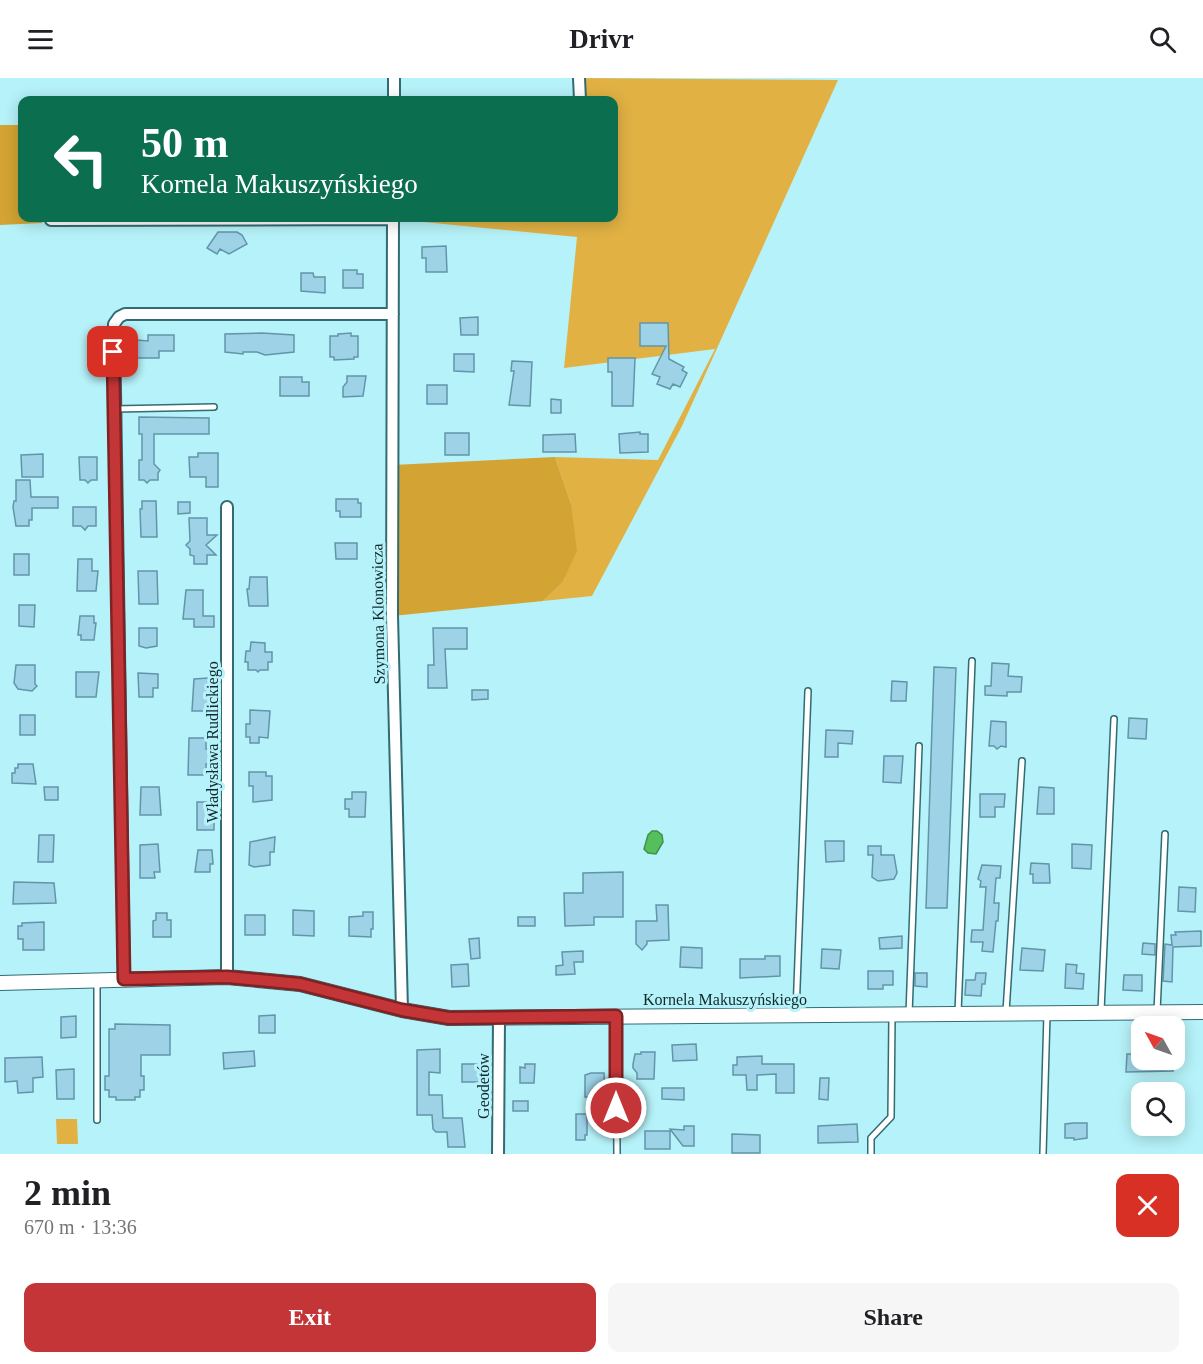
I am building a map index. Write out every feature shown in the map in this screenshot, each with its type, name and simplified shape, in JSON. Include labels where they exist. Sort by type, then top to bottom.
[{"type":"street","points":[[394,78],[394,96]]},
{"type":"street","points":[[579,78],[580,96]]},
{"type":"street","name":"Szymona Klonowicza","points":[[393,222],[392,616],[402,1010]]},
{"type":"street","points":[[124,979],[114,324],[118,317],[125,315],[393,314]]},
{"type":"street","name":"Władysława Rudlickiego","points":[[227,507],[227,977]]},
{"type":"street","name":"Kornela Makuszyńskiego","points":[[0,983],[227,977],[300,984],[402,1010],[441,1017],[499,1019],[616,1016],[1203,1012]]},
{"type":"street","name":"Geodetów","points":[[498,1154],[499,1019]]},
{"type":"lane","points":[[114,409],[214,407]]},
{"type":"lane","points":[[958,1014],[972,661]]},
{"type":"lane","points":[[796,1015],[808,691]]},
{"type":"lane","points":[[1101,1012],[1114,719]]},
{"type":"lane","points":[[909,1014],[919,746]]},
{"type":"lane","points":[[1005,1013],[1023,761]]},
{"type":"lane","points":[[1157,1012],[1165,834]]},
{"type":"lane","points":[[97,980],[97,1120]]},
{"type":"lane","points":[[1043,1154],[1047,1012]]},
{"type":"lane","points":[[871,1154],[872,1138],[891,1117],[892,1014]]},
{"type":"lane","points":[[616,1016],[617,1154]]},
{"type":"shaded area","points":[[579,78],[838,80],[682,426],[592,596],[543,601],[562,583],[571,504],[555,457],[658,460],[715,349],[564,368],[577,237],[424,222],[618,222],[618,96],[580,96]]},
{"type":"shaded area","points":[[0,125],[18,125],[18,222],[42,223],[0,225]]},
{"type":"shaded area","points":[[555,457],[571,504],[577,551],[562,583],[543,601],[392,616],[393,465]]},
{"type":"shaded area","points":[[652,831],[657,831],[662,835],[663,842],[656,854],[648,853],[644,849],[648,835]]},
{"type":"shaded area","points":[[56,1119],[77,1119],[78,1144],[57,1144]]},
{"type":"building","points":[[218,232],[237,232],[242,235],[247,244],[229,254],[220,249],[217,254],[207,248]]},
{"type":"building","points":[[446,246],[447,272],[426,272],[426,258],[422,258],[422,247]]},
{"type":"building","points":[[343,270],[357,270],[357,274],[363,274],[363,288],[343,288]]},
{"type":"building","points":[[301,273],[313,273],[314,277],[325,277],[325,293],[301,291]]},
{"type":"building","points":[[478,317],[478,335],[461,335],[460,318]]},
{"type":"building","points":[[640,323],[668,323],[669,359],[684,367],[682,370],[687,373],[680,387],[673,384],[670,389],[657,384],[660,377],[652,374],[666,346],[640,346]]},
{"type":"building","points":[[351,333],[351,336],[358,336],[358,357],[334,360],[334,357],[330,357],[330,336]]},
{"type":"building","points":[[225,334],[294,335],[294,352],[265,355],[257,352],[243,352],[243,354],[225,352]]},
{"type":"building","points":[[148,335],[174,335],[174,351],[159,351],[159,358],[136,358],[137,340],[148,341]]},
{"type":"building","points":[[454,354],[474,354],[474,372],[454,371]]},
{"type":"building","points":[[608,358],[635,358],[633,406],[612,406],[612,372],[608,372]]},
{"type":"building","points":[[512,361],[532,362],[530,406],[509,405],[514,371],[511,371]]},
{"type":"building","points":[[347,376],[366,376],[363,396],[343,397],[343,387],[347,382]]},
{"type":"building","points":[[280,377],[302,377],[302,382],[309,382],[309,396],[280,396]]},
{"type":"building","points":[[427,385],[447,385],[447,404],[427,404]]},
{"type":"building","points":[[551,399],[561,400],[561,413],[551,413]]},
{"type":"building","points":[[139,417],[209,418],[209,434],[154,434],[154,464],[160,470],[158,480],[150,480],[147,483],[139,480],[142,434],[139,434]]},
{"type":"building","points":[[640,432],[640,434],[648,434],[648,452],[620,453],[619,434]]},
{"type":"building","points":[[445,433],[469,433],[469,455],[445,455]]},
{"type":"building","points":[[575,434],[576,452],[543,452],[543,435]]},
{"type":"building","points":[[198,453],[218,453],[218,487],[206,487],[206,477],[190,477],[189,457],[198,457]]},
{"type":"building","points":[[43,454],[43,477],[22,477],[21,455]]},
{"type":"building","points":[[79,457],[97,457],[97,480],[91,480],[88,483],[80,480]]},
{"type":"building","points":[[16,480],[30,480],[31,497],[58,497],[58,508],[32,508],[32,520],[29,520],[29,526],[16,526],[13,507],[16,501]]},
{"type":"building","points":[[336,499],[358,499],[358,503],[361,503],[361,517],[340,517],[340,511],[336,511]]},
{"type":"building","points":[[142,501],[156,501],[157,537],[141,537]]},
{"type":"building","points":[[178,502],[190,502],[190,513],[178,514]]},
{"type":"building","points":[[73,507],[96,507],[96,526],[88,526],[85,530],[81,526],[73,526]]},
{"type":"building","points":[[189,518],[207,518],[207,535],[217,535],[206,545],[216,555],[207,555],[207,564],[194,564],[194,556],[190,555],[190,549],[186,545],[190,541]]},
{"type":"building","points":[[335,543],[357,543],[357,559],[336,559]]},
{"type":"building","points":[[14,554],[29,554],[29,575],[14,575]]},
{"type":"building","points":[[78,559],[92,559],[92,571],[98,571],[96,591],[77,591]]},
{"type":"building","points":[[138,571],[157,571],[158,604],[139,604]]},
{"type":"building","points":[[250,577],[267,577],[268,606],[249,606],[247,589],[249,589]]},
{"type":"building","points":[[186,590],[203,590],[203,616],[214,616],[214,627],[194,627],[194,619],[183,619]]},
{"type":"building","points":[[19,605],[35,605],[34,627],[19,626]]},
{"type":"building","points":[[80,616],[94,616],[94,623],[96,623],[94,640],[81,640],[81,635],[78,635]]},
{"type":"building","points":[[139,628],[157,628],[157,646],[146,648],[139,646]]},
{"type":"building","points":[[433,628],[467,628],[467,649],[445,649],[447,688],[428,688],[428,665],[434,665]]},
{"type":"building","points":[[251,642],[265,643],[265,652],[272,652],[272,662],[268,662],[268,670],[258,672],[248,670],[248,662],[245,662],[246,651],[250,651]]},
{"type":"building","points":[[992,663],[1009,664],[1008,676],[1022,677],[1021,692],[1007,692],[1007,696],[985,695],[985,686],[991,686]]},
{"type":"building","points":[[16,665],[35,665],[35,684],[37,686],[32,691],[18,689],[14,683]]},
{"type":"building","points":[[934,667],[956,668],[947,908],[926,908]]},
{"type":"building","points":[[76,672],[99,672],[96,697],[76,697]]},
{"type":"building","points":[[138,673],[158,674],[158,688],[153,688],[153,697],[139,697]]},
{"type":"building","points":[[208,678],[209,695],[212,695],[212,711],[192,711],[194,679]]},
{"type":"building","points":[[892,681],[907,682],[906,701],[891,701]]},
{"type":"building","points":[[472,690],[488,690],[488,699],[472,700]]},
{"type":"building","points":[[250,710],[270,711],[268,738],[259,737],[259,743],[250,743],[250,737],[246,737],[246,724],[250,724]]},
{"type":"building","points":[[20,715],[35,715],[35,735],[20,735]]},
{"type":"building","points":[[1129,718],[1147,719],[1146,739],[1128,738]]},
{"type":"building","points":[[991,721],[1006,722],[1006,747],[1001,746],[997,749],[989,746]]},
{"type":"building","points":[[826,730],[853,731],[852,744],[838,743],[838,757],[825,757]]},
{"type":"building","points":[[189,738],[206,738],[206,749],[209,749],[209,756],[206,775],[188,775]]},
{"type":"building","points":[[884,756],[903,756],[901,783],[883,782]]},
{"type":"building","points":[[18,764],[33,764],[36,784],[12,783],[12,773],[15,773]]},
{"type":"building","points":[[249,772],[266,772],[266,776],[272,776],[272,800],[253,802],[253,786],[249,786]]},
{"type":"building","points":[[44,787],[58,787],[58,800],[45,800]]},
{"type":"building","points":[[141,787],[159,787],[161,815],[140,815]]},
{"type":"building","points":[[1039,787],[1054,788],[1054,814],[1037,814]]},
{"type":"building","points":[[352,792],[366,792],[365,817],[349,817],[349,809],[345,809],[345,799],[352,799]]},
{"type":"building","points":[[980,794],[1005,794],[1004,807],[995,807],[995,817],[980,817]]},
{"type":"building","points":[[197,802],[214,802],[214,830],[197,830]]},
{"type":"building","points":[[39,835],[54,835],[53,862],[38,862]]},
{"type":"building","points":[[275,837],[274,852],[270,852],[270,865],[254,867],[249,865],[250,842]]},
{"type":"building","points":[[825,841],[844,841],[844,861],[826,862]]},
{"type":"building","points":[[158,844],[160,872],[154,872],[155,878],[140,878],[140,845]]},
{"type":"building","points":[[1072,844],[1092,845],[1091,869],[1072,868]]},
{"type":"building","points":[[868,846],[881,846],[881,855],[894,855],[897,873],[894,879],[878,881],[872,877],[873,855],[868,855]]},
{"type":"building","points":[[198,850],[212,850],[213,864],[210,864],[210,872],[195,872]]},
{"type":"building","points":[[1031,863],[1049,864],[1050,883],[1033,883],[1033,874],[1030,874]]},
{"type":"building","points":[[982,865],[1001,866],[1000,878],[996,878],[994,903],[999,903],[993,952],[982,951],[983,942],[971,942],[972,930],[983,930],[986,887],[980,887],[981,881],[978,879]]},
{"type":"building","points":[[623,872],[623,917],[594,917],[594,925],[565,926],[564,893],[583,893],[583,873]]},
{"type":"building","points":[[14,882],[54,883],[56,903],[13,904]]},
{"type":"building","points":[[1179,887],[1196,888],[1195,912],[1178,911]]},
{"type":"building","points":[[656,905],[668,905],[669,940],[647,941],[642,950],[636,944],[636,921],[657,921]]},
{"type":"building","points":[[293,910],[314,911],[314,936],[293,935]]},
{"type":"building","points":[[363,912],[373,912],[371,937],[349,936],[349,917],[363,916]]},
{"type":"building","points":[[156,913],[167,913],[167,920],[171,920],[171,937],[153,937],[153,921],[156,920]]},
{"type":"building","points":[[245,915],[265,915],[265,935],[245,935]]},
{"type":"building","points":[[518,917],[535,917],[535,926],[518,926]]},
{"type":"building","points":[[44,922],[44,950],[23,950],[23,939],[18,939],[18,926],[22,926],[22,923]]},
{"type":"building","points":[[1201,931],[1201,946],[1173,947],[1172,982],[1163,981],[1165,944],[1172,945],[1171,935],[1176,935],[1175,932]]},
{"type":"building","points":[[902,936],[902,948],[880,949],[879,938]]},
{"type":"building","points":[[479,938],[480,958],[471,959],[469,939]]},
{"type":"building","points":[[1143,943],[1155,944],[1155,955],[1142,954]]},
{"type":"building","points":[[681,947],[702,948],[702,968],[680,967]]},
{"type":"building","points":[[1022,948],[1045,950],[1043,971],[1020,970]]},
{"type":"building","points":[[822,949],[841,950],[839,969],[821,968]]},
{"type":"building","points":[[583,951],[583,962],[574,962],[575,974],[556,975],[556,966],[563,965],[562,952]]},
{"type":"building","points":[[765,956],[780,956],[780,976],[740,978],[740,959],[765,959]]},
{"type":"building","points":[[468,964],[469,986],[452,987],[451,965]]},
{"type":"building","points":[[1066,964],[1077,965],[1076,973],[1084,974],[1083,989],[1065,988]]},
{"type":"building","points":[[868,971],[893,971],[893,985],[883,985],[883,989],[868,989]]},
{"type":"building","points":[[915,973],[927,973],[927,987],[915,986]]},
{"type":"building","points":[[976,973],[986,973],[981,996],[965,995],[966,980],[975,980]]},
{"type":"building","points":[[1124,975],[1142,975],[1142,991],[1123,990]]},
{"type":"building","points":[[275,1015],[275,1033],[259,1033],[259,1016]]},
{"type":"building","points":[[76,1016],[76,1037],[61,1038],[61,1017]]},
{"type":"building","points":[[115,1024],[170,1025],[170,1055],[141,1055],[144,1090],[140,1090],[140,1097],[135,1097],[135,1100],[116,1100],[116,1097],[109,1097],[109,1090],[105,1090],[105,1076],[109,1076],[109,1029],[115,1029]]},
{"type":"building","points":[[696,1044],[697,1060],[673,1061],[672,1045]]},
{"type":"building","points":[[440,1049],[440,1073],[429,1072],[429,1095],[442,1095],[443,1118],[462,1118],[465,1147],[448,1147],[447,1132],[436,1132],[433,1129],[432,1115],[417,1115],[417,1050]]},
{"type":"building","points":[[254,1051],[255,1066],[224,1069],[223,1053]]},
{"type":"building","points":[[641,1052],[655,1052],[654,1079],[637,1079],[633,1064],[635,1054],[641,1054]]},
{"type":"building","points":[[1127,1054],[1131,1054],[1131,1070],[1173,1070],[1173,1071],[1126,1072]]},
{"type":"building","points":[[762,1056],[762,1064],[794,1064],[794,1093],[776,1093],[776,1074],[757,1075],[757,1090],[747,1090],[746,1075],[733,1075],[733,1065],[737,1065],[737,1057]]},
{"type":"building","points":[[42,1057],[43,1077],[33,1078],[33,1092],[18,1093],[17,1081],[5,1082],[5,1058]]},
{"type":"building","points":[[462,1064],[483,1064],[483,1082],[462,1082]]},
{"type":"building","points":[[525,1064],[535,1064],[534,1083],[520,1083],[520,1067],[525,1068]]},
{"type":"building","points":[[74,1069],[74,1099],[57,1099],[56,1070]]},
{"type":"building","points":[[604,1073],[605,1097],[585,1097],[585,1075]]},
{"type":"building","points":[[820,1078],[829,1078],[828,1100],[819,1099]]},
{"type":"building","points":[[662,1088],[684,1088],[684,1100],[662,1099]]},
{"type":"building","points":[[513,1101],[528,1101],[528,1111],[513,1111]]},
{"type":"building","points":[[576,1114],[587,1114],[585,1140],[576,1140]]},
{"type":"building","points":[[1087,1123],[1087,1138],[1074,1140],[1074,1138],[1065,1138],[1065,1124]]},
{"type":"building","points":[[857,1124],[858,1142],[818,1143],[818,1126]]},
{"type":"building","points":[[684,1126],[694,1126],[694,1146],[683,1146],[670,1129],[684,1130]]},
{"type":"building","points":[[645,1131],[670,1131],[670,1149],[645,1149]]},
{"type":"building","points":[[732,1134],[760,1135],[760,1153],[732,1153]]},
{"type":"route","points":[[113,352],[124,979],[227,977],[300,984],[432,1017],[499,1019],[616,1016],[616,1108]]}]
